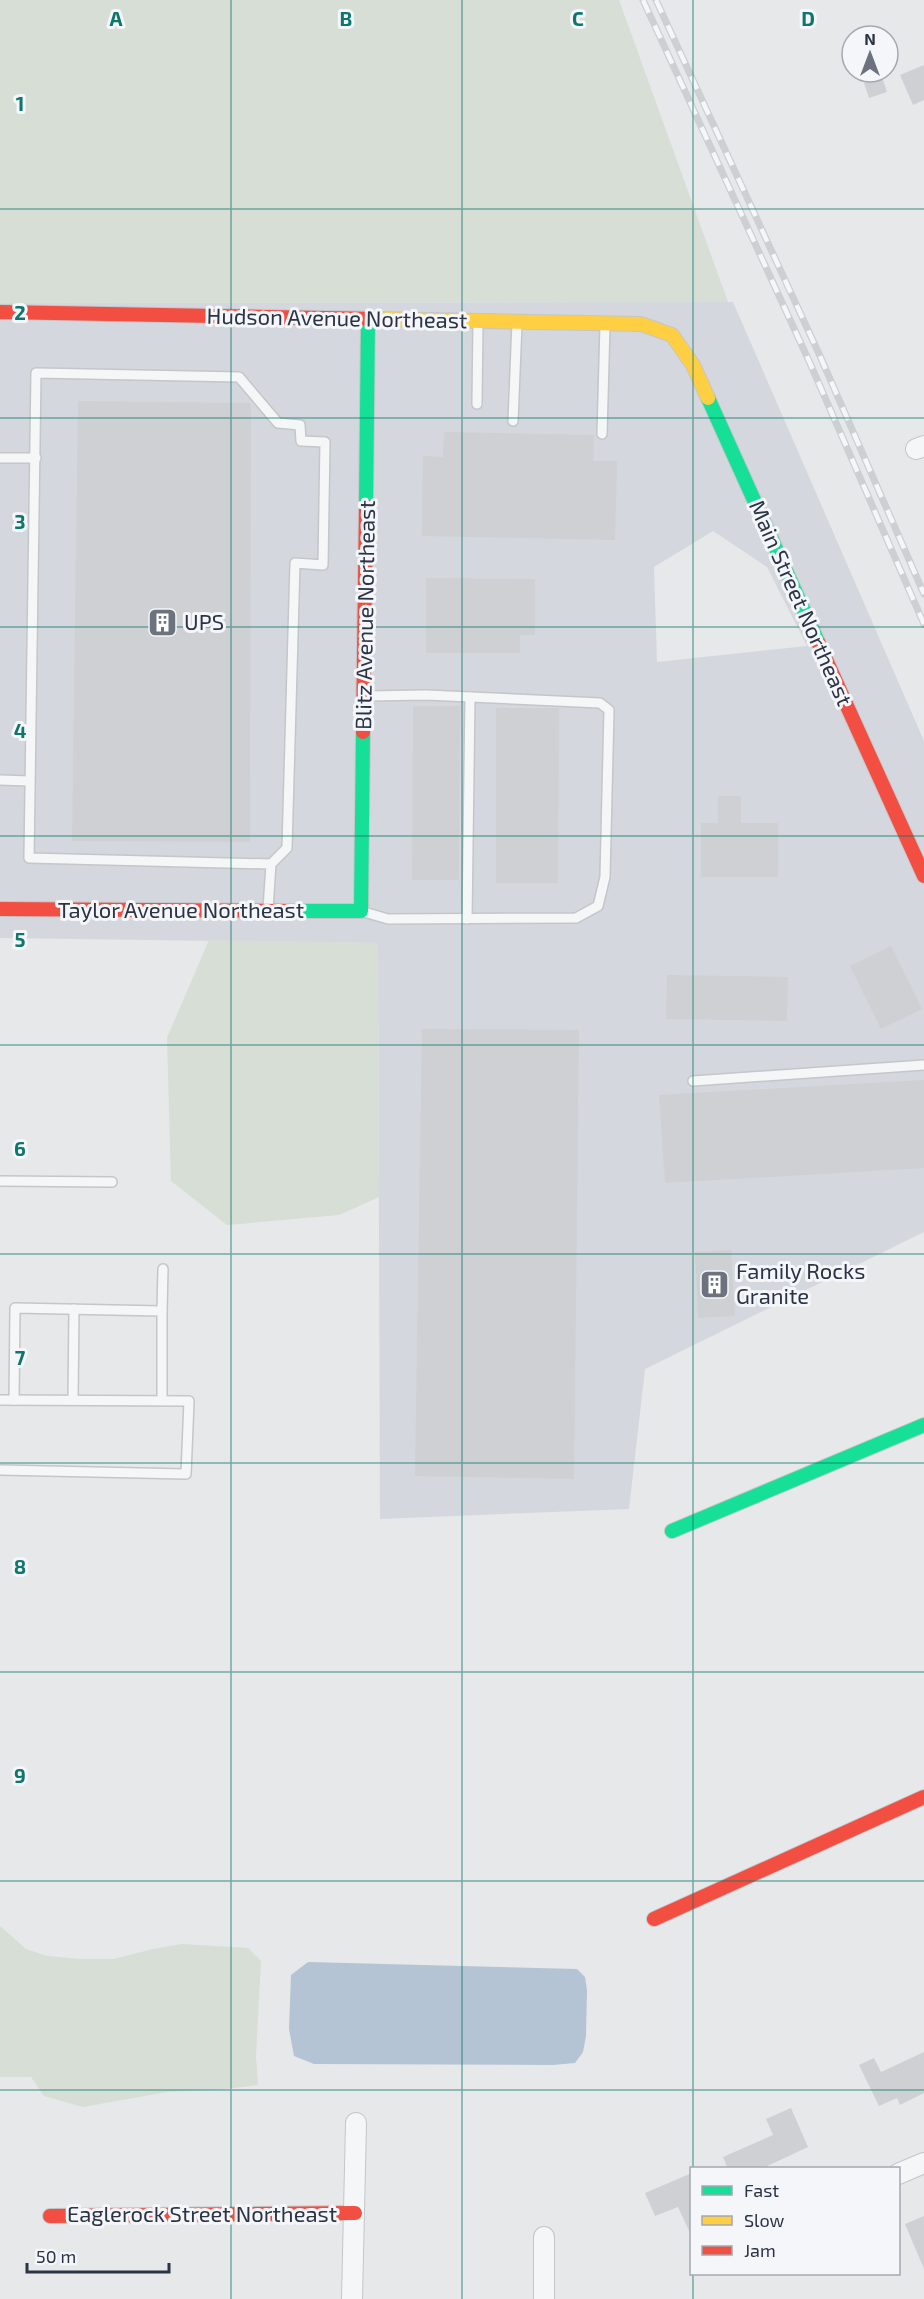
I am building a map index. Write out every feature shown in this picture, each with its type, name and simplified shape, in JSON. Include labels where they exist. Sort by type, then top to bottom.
[{"type":"street","name":"Hudson Avenue Northeast","points":[[0,312],[641,324],[672,335]]},
{"type":"street","name":"Blitz Avenue Northeast","points":[[362,911],[368,318]]},
{"type":"street","name":"Main Street Northeast","points":[[672,335],[693,365],[924,876]]},
{"type":"street","name":"Taylor Avenue Northeast","points":[[0,909],[362,911]]},
{"type":"street","points":[[672,1531],[924,1425]]},
{"type":"street","points":[[654,1919],[924,1797]]},
{"type":"street","points":[[352,2299],[356,2122]]},
{"type":"street","points":[[900,2173],[924,2163]]},
{"type":"street","name":"Eaglerock Street Northeast","points":[[50,2216],[355,2213]]},
{"type":"street","points":[[544,2237],[544,2299]]},
{"type":"lane","points":[[477,404],[478,320]]},
{"type":"lane","points":[[513,422],[517,321]]},
{"type":"lane","points":[[602,434],[605,323]]},
{"type":"lane","points":[[268,911],[271,864],[287,848],[296,563],[323,565],[325,442],[301,441],[300,425],[278,423],[239,377],[36,373],[29,858],[271,864]]},
{"type":"lane","points":[[0,458],[36,458]]},
{"type":"lane","points":[[362,911],[388,919],[576,918],[597,906],[605,877],[609,710],[600,703],[426,695],[364,696]]},
{"type":"lane","points":[[467,919],[470,697]]},
{"type":"lane","points":[[0,780],[29,781]]},
{"type":"lane","points":[[693,1081],[924,1065]]},
{"type":"lane","points":[[0,1181],[112,1182]]},
{"type":"lane","points":[[162,1400],[163,1269]]},
{"type":"lane","points":[[14,1400],[15,1308],[162,1311]]},
{"type":"lane","points":[[72,1400],[74,1309]]},
{"type":"lane","points":[[0,1400],[189,1401],[186,1474],[0,1470]]},
{"type":"shaded area","points":[[0,0],[619,0],[728,302],[0,303]]},
{"type":"shaded area","points":[[733,302],[924,741],[924,1232],[645,1369],[629,1509],[380,1519],[378,943],[0,938],[0,303]],"holes":[[[713,531],[767,567],[807,646],[657,662],[654,567]]]},
{"type":"shaded area","points":[[209,940],[378,943],[379,1197],[339,1215],[227,1225],[171,1181],[167,1038]]},
{"type":"shaded area","points":[[0,1926],[26,1949],[47,1956],[114,1959],[182,1944],[248,1948],[261,1961],[256,2056],[258,2085],[167,2092],[83,2107],[44,2096],[31,2077],[0,2077]]},
{"type":"water","points":[[308,1962],[577,1969],[585,1977],[587,1990],[586,2036],[583,2052],[575,2063],[553,2065],[314,2064],[294,2056],[289,2029],[291,1975]]},
{"type":"building","points":[[924,65],[924,100],[913,105],[900,75]]},
{"type":"building","points":[[864,84],[884,84],[887,92],[869,98]]},
{"type":"building","name":"UPS","points":[[78,401],[251,403],[250,842],[72,841]]},
{"type":"building","points":[[444,432],[594,435],[593,461],[617,461],[615,540],[422,536],[423,456],[443,457]]},
{"type":"building","points":[[426,578],[535,579],[535,635],[520,635],[520,653],[426,653]]},
{"type":"building","points":[[413,706],[460,706],[459,880],[412,880]]},
{"type":"building","points":[[496,708],[559,708],[558,883],[496,883]]},
{"type":"building","points":[[718,796],[741,796],[741,823],[778,823],[778,877],[701,877],[701,823],[718,823]]},
{"type":"building","points":[[891,946],[922,1009],[881,1029],[850,966]]},
{"type":"building","points":[[667,975],[788,977],[787,1021],[666,1019]]},
{"type":"building","points":[[422,1029],[579,1030],[574,1479],[415,1476]]},
{"type":"building","points":[[924,1080],[924,1168],[665,1183],[659,1095]]},
{"type":"building","name":"Family Rocks Granite","points":[[731,1250],[735,1316],[698,1318],[695,1252]]},
{"type":"building","points":[[924,2052],[924,2093],[900,2105],[897,2098],[879,2106],[859,2065],[874,2058],[881,2072]]},
{"type":"building","points":[[791,2108],[808,2147],[765,2167],[727,2167],[723,2157],[773,2135],[766,2119]]},
{"type":"building","points":[[690,2174],[690,2233],[678,2207],[655,2216],[645,2193]]},
{"type":"building","points":[[924,2216],[924,2269],[905,2224]]},
{"type":"railway","points":[[643,0],[809,361],[924,624]]},
{"type":"railway","points":[[656,0],[820,356],[924,594]]},
{"type":"traffic: fast","points":[[366,506],[368,318]]},
{"type":"traffic: fast","points":[[708,398],[818,642]]},
{"type":"traffic: fast","points":[[290,911],[361,911],[363,732]]},
{"type":"traffic: fast","points":[[672,1531],[924,1425]]},
{"type":"traffic: slow","points":[[377,319],[641,324],[672,335],[693,365],[708,398]]},
{"type":"traffic: jam","points":[[0,312],[377,319]]},
{"type":"traffic: jam","points":[[363,732],[366,506]]},
{"type":"traffic: jam","points":[[818,642],[924,876]]},
{"type":"traffic: jam","points":[[0,909],[290,911]]},
{"type":"traffic: jam","points":[[654,1919],[924,1797]]},
{"type":"traffic: jam","points":[[50,2216],[355,2213]]},
{"type":"place","name":"UPS","points":[[163,622]]},
{"type":"place","name":"Family Rocks Granite","points":[[715,1284]]}]
